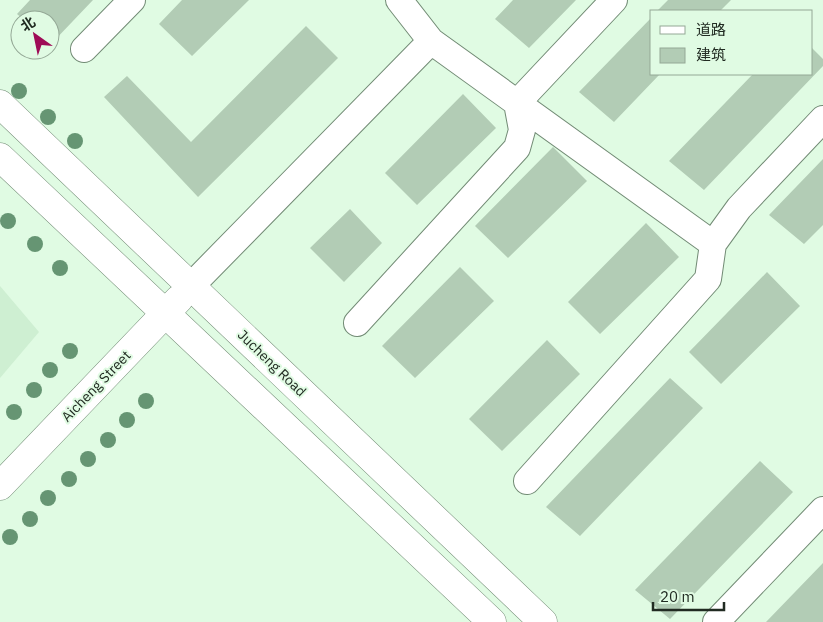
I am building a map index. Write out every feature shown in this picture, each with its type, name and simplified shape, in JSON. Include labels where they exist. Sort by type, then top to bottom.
[{"type":"street","points":[[84,49],[132,0]]},
{"type":"street","points":[[399,0],[430,41],[713,244]]},
{"type":"street","points":[[517,103],[614,0]]},
{"type":"street","points":[[191,286],[430,41]]},
{"type":"street","points":[[357,323],[517,148],[522,130],[517,103]]},
{"type":"street","name":"Jucheng Road","points":[[0,104],[543,622]]},
{"type":"street","points":[[527,481],[708,280],[713,244],[739,208],[823,119]]},
{"type":"street","points":[[0,157],[492,622]]},
{"type":"street","name":"Aicheng Street","points":[[0,486],[191,286]]},
{"type":"street","points":[[716,622],[823,510]]},
{"type":"shaded area","points":[[0,286],[39,332],[0,378]]},
{"type":"building","points":[[30,0],[93,0],[60,35],[60,10],[21,10]]},
{"type":"building","points":[[182,0],[249,0],[192,56],[159,24]]},
{"type":"building","points":[[513,0],[576,0],[529,48],[495,19]]},
{"type":"building","points":[[668,0],[731,0],[721,10],[658,10]]},
{"type":"building","points":[[650,19],[650,75],[659,75],[614,122],[579,92]]},
{"type":"building","points":[[306,26],[338,58],[198,197],[104,97],[127,76],[191,142]]},
{"type":"building","points":[[813,49],[823,59],[823,66],[704,190],[669,161],[752,75],[813,75]]},
{"type":"building","points":[[463,94],[496,128],[417,205],[385,173]]},
{"type":"building","points":[[553,147],[587,181],[508,258],[475,226]]},
{"type":"building","points":[[823,159],[823,225],[804,244],[769,215]]},
{"type":"building","points":[[350,209],[382,243],[344,282],[310,248]]},
{"type":"building","points":[[646,223],[679,257],[600,334],[568,302]]},
{"type":"building","points":[[460,267],[494,301],[415,378],[382,346]]},
{"type":"building","points":[[767,272],[800,306],[721,384],[689,352]]},
{"type":"building","points":[[547,340],[580,374],[502,451],[469,419]]},
{"type":"building","points":[[670,378],[703,408],[580,536],[546,507]]},
{"type":"building","points":[[760,461],[793,492],[670,619],[635,590]]},
{"type":"building","points":[[823,563],[823,622],[766,622]]}]
